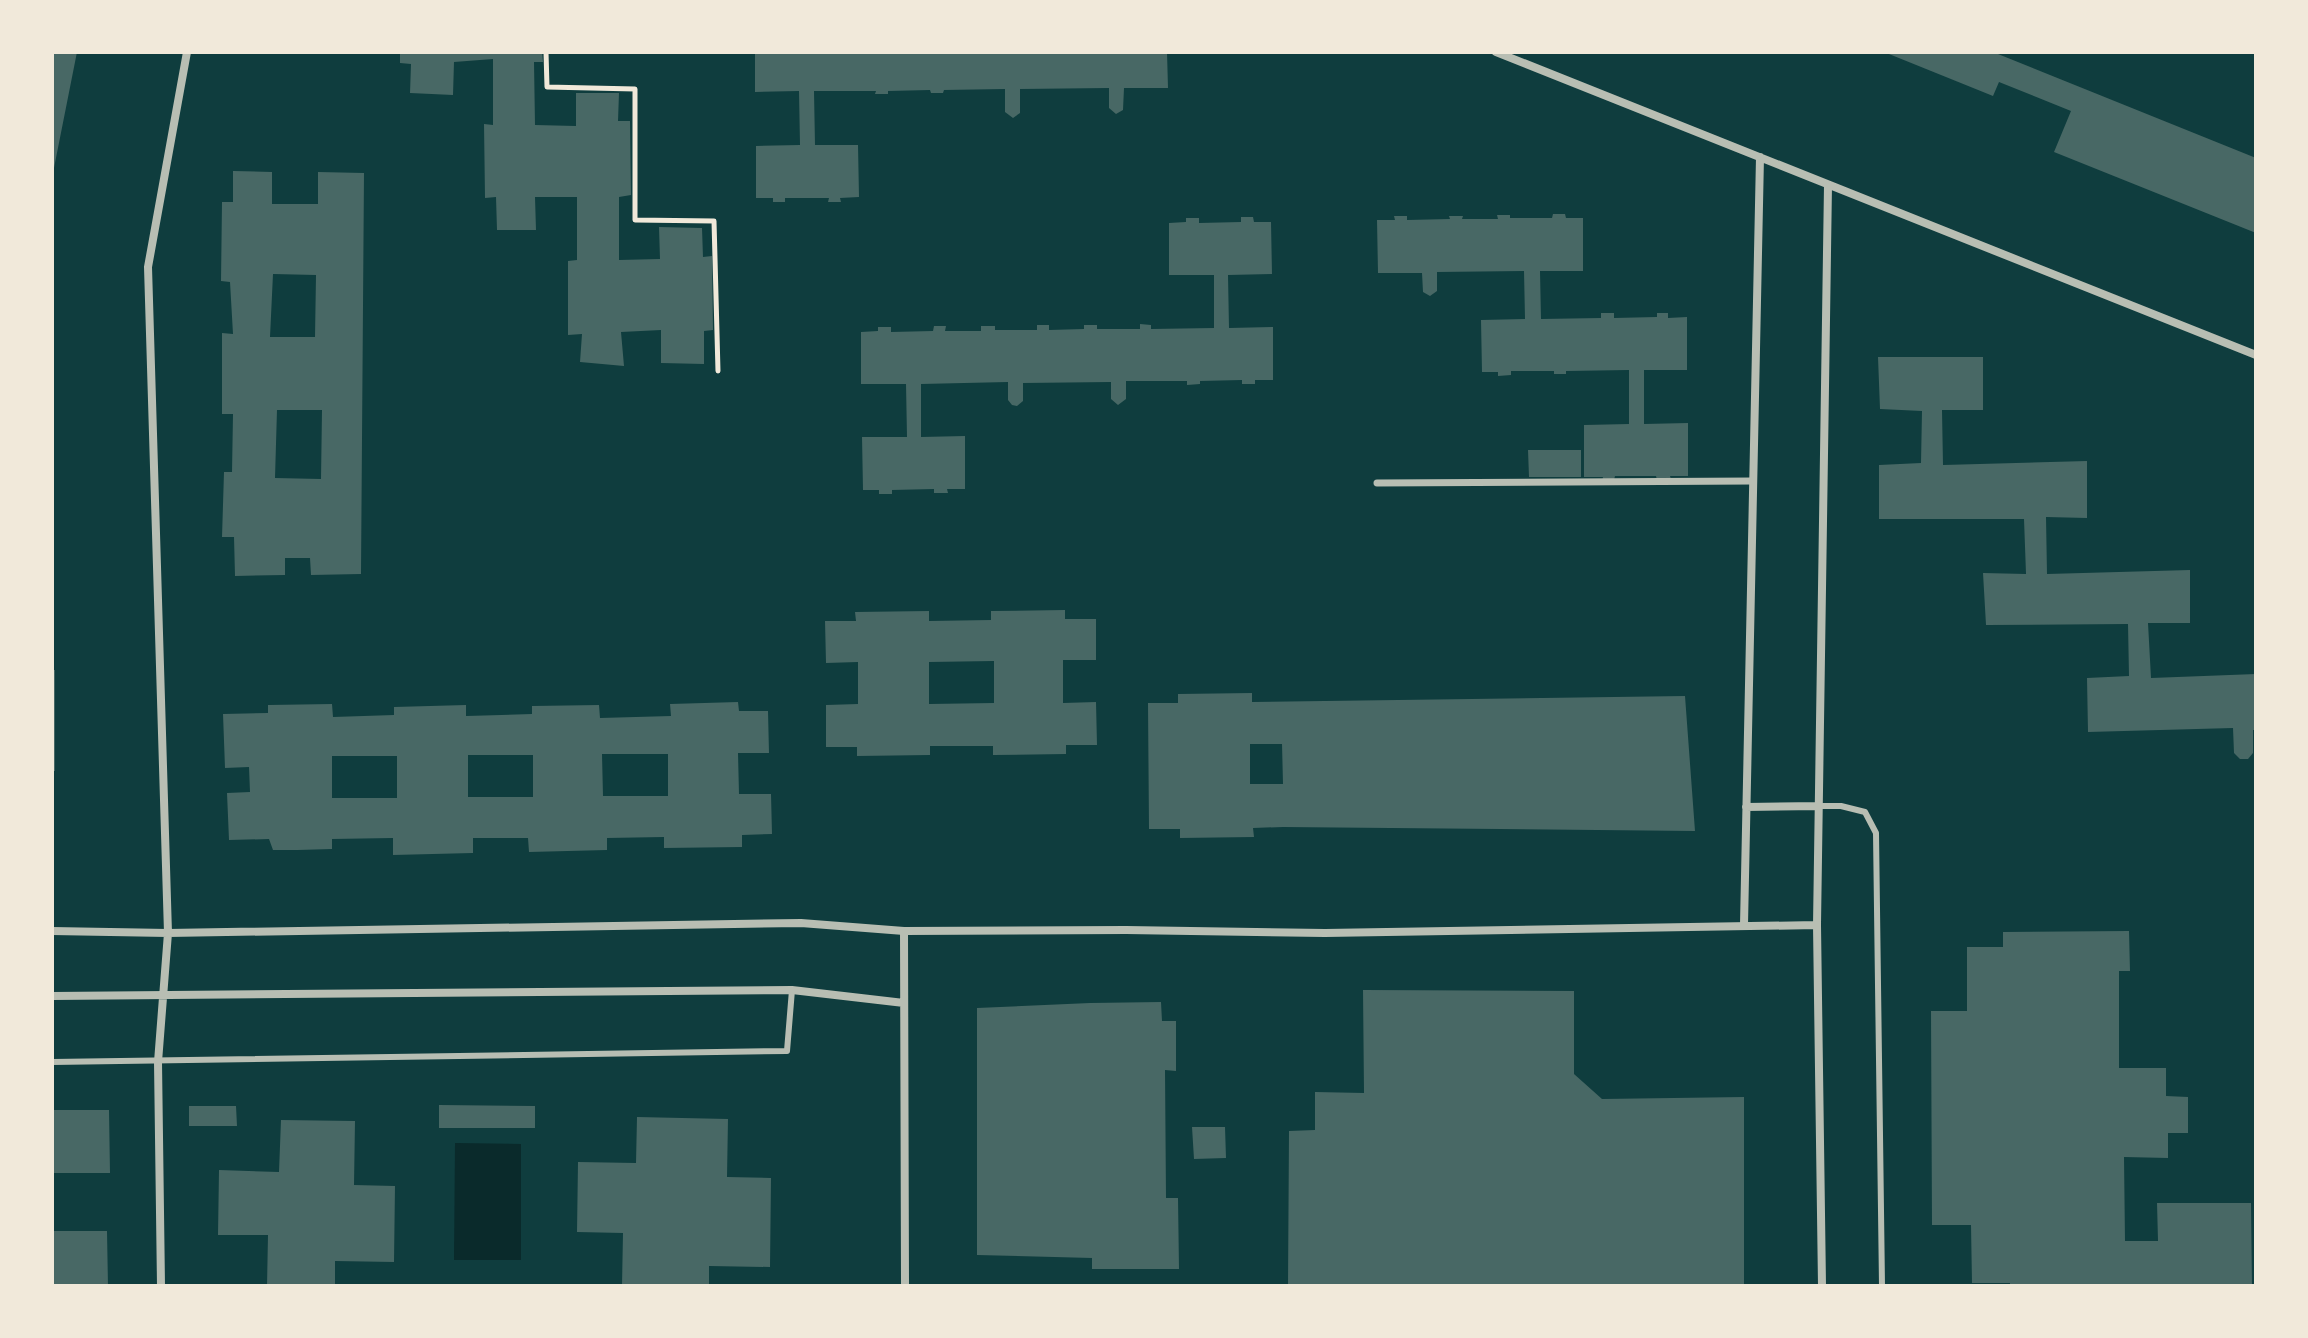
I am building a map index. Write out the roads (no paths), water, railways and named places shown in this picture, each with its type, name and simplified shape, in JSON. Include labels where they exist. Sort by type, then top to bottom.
[{"type":"street","points":[[161,1286],[158,1062],[168,933],[148,267],[187,52]]},
{"type":"street","points":[[1496,52],[2256,355]]},
{"type":"street","points":[[1744,925],[1760,157]]},
{"type":"street","points":[[1822,1286],[1817,925],[1828,185]]},
{"type":"street","points":[[1377,483],[1753,481]]},
{"type":"street","points":[[1746,807],[1819,806]]},
{"type":"street","points":[[52,931],[168,933],[801,923],[904,931],[1325,933],[1817,925]]},
{"type":"street","points":[[904,931],[905,1286]]},
{"type":"street","points":[[52,996],[792,990],[904,1003]]},
{"type":"lane","points":[[1819,806],[1841,806],[1865,812],[1876,833],[1882,1286]]},
{"type":"lane","points":[[52,1062],[787,1051],[792,990]]},
{"type":"water","points":[[455,1143],[521,1144],[521,1260],[454,1260]]}]
